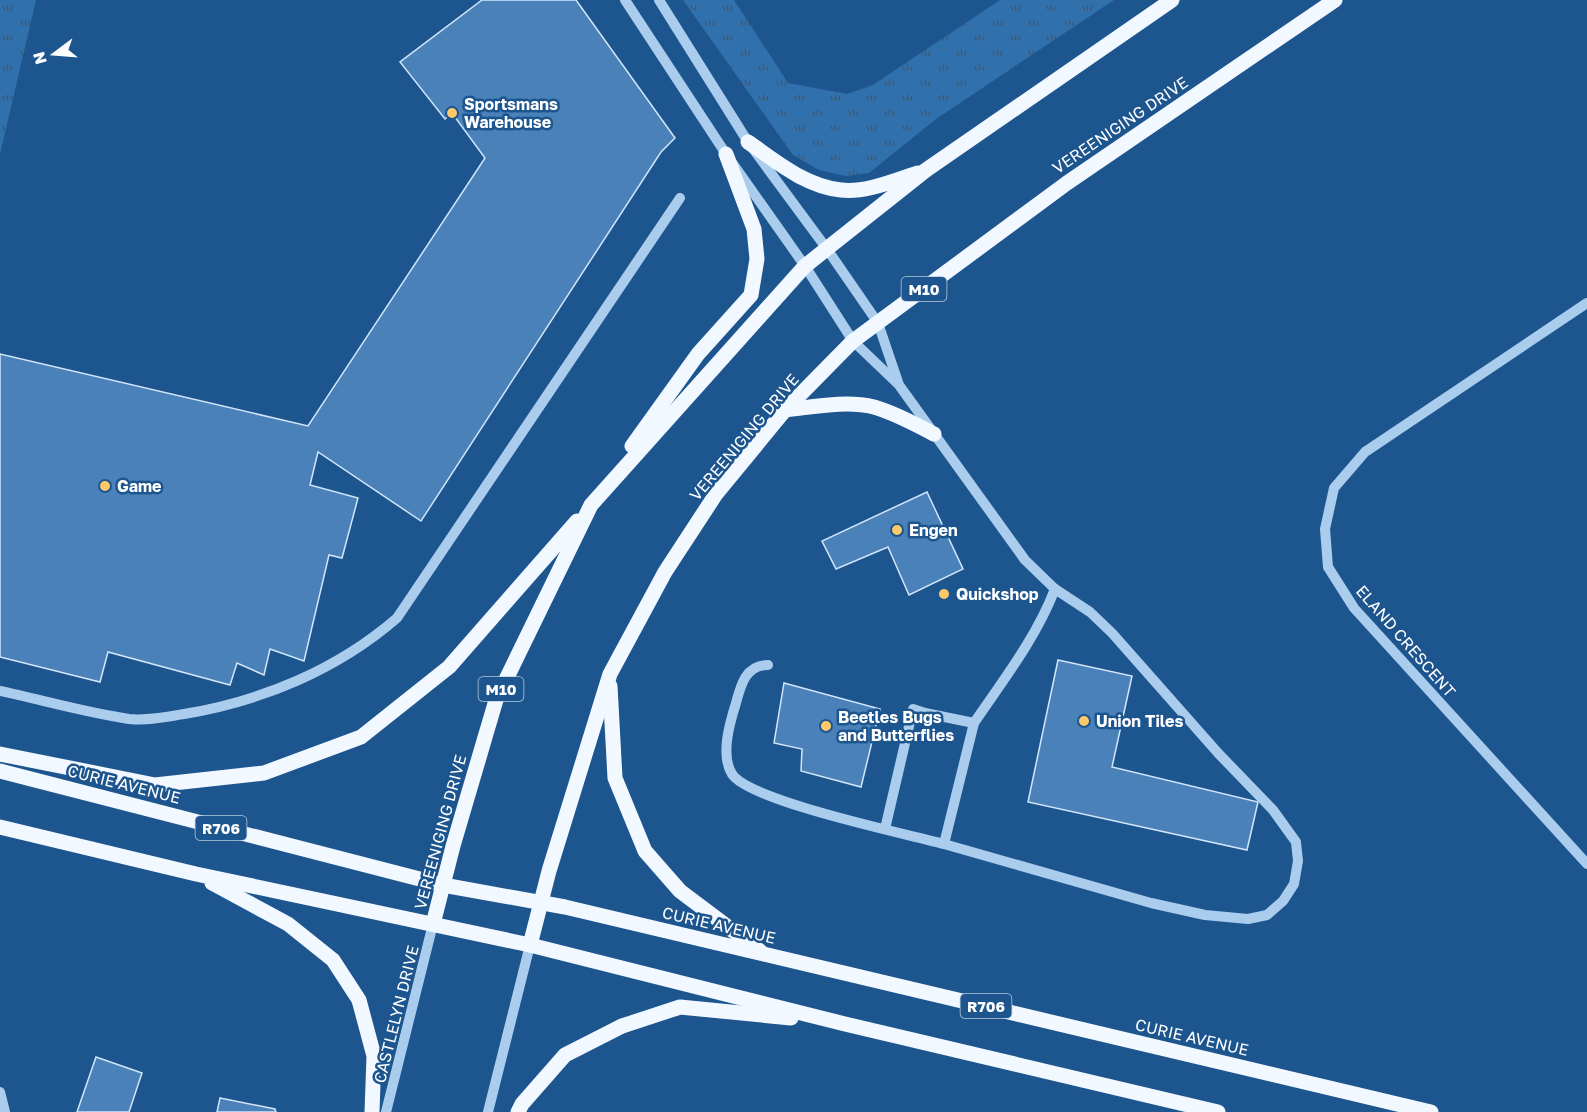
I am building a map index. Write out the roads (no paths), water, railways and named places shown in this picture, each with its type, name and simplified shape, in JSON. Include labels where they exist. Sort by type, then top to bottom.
[{"type":"main road","name":"VEREENIGING DRIVE","points":[[434,924],[496,700],[591,505],[805,266],[926,170],[1172,0]]},
{"type":"main road","name":"VEREENIGING DRIVE","points":[[530,945],[540,902],[610,674],[664,572],[716,494],[785,410],[853,341],[1067,183],[1335,0]]},
{"type":"main road","points":[[748,142],[799,178],[842,190],[871,187],[926,170]]},
{"type":"main road","points":[[0,754],[155,785],[264,773],[361,737],[449,667],[591,505],[698,354],[751,296],[757,259],[754,229],[726,154]]},
{"type":"main road","points":[[785,410],[846,405],[873,407],[903,418],[934,434]]},
{"type":"main road","points":[[610,674],[615,778],[645,851],[680,891],[764,954]]},
{"type":"main road","name":"CURIE AVENUE","points":[[0,771],[443,885],[540,902],[1431,1112]]},
{"type":"main road","points":[[0,827],[196,874],[530,945],[845,1024],[1218,1112]]},
{"type":"main road","points":[[196,874],[288,924],[333,960],[359,1000],[374,1056],[372,1112]]},
{"type":"main road","points":[[518,1112],[522,1104],[565,1055],[622,1026],[680,1007],[845,1024]]},
{"type":"street","points":[[625,0],[853,341],[899,386],[1024,560],[1055,589],[1090,612],[1112,633],[1218,753],[1274,810],[1296,842],[1298,861],[1293,884],[1283,901],[1267,915],[1248,919],[1205,915],[1152,903],[758,792],[742,784],[733,775],[728,762],[728,745],[739,692],[750,669],[757,665],[768,664]]},
{"type":"street","points":[[659,0],[748,142],[878,323],[899,386]]},
{"type":"street","points":[[0,691],[131,719],[163,717],[216,708],[259,696],[331,664],[371,640],[397,618],[680,198]]},
{"type":"street","name":"ELAND CRESCENT","points":[[1587,303],[1365,453],[1334,488],[1325,529],[1328,567],[1354,608],[1587,864]]},
{"type":"street","points":[[944,844],[974,723],[1031,640],[1045,615],[1055,589]]},
{"type":"street","points":[[885,829],[914,709],[974,723]]},
{"type":"street","name":"CASTLELYN DRIVE","points":[[387,1112],[434,924]]},
{"type":"street","points":[[488,1112],[530,945]]},
{"type":"street","points":[[0,1092],[5,1112]]},
{"type":"place","name":"Sportsmans Warehouse","points":[[452,113]]},
{"type":"place","name":"Game","points":[[105,486]]},
{"type":"place","name":"Engen","points":[[897,530]]},
{"type":"place","name":"Quickshop","points":[[944,594]]},
{"type":"place","name":"Union Tiles","points":[[1084,721]]},
{"type":"place","name":"Beetles Bugs and Butterflies","points":[[826,726]]}]
